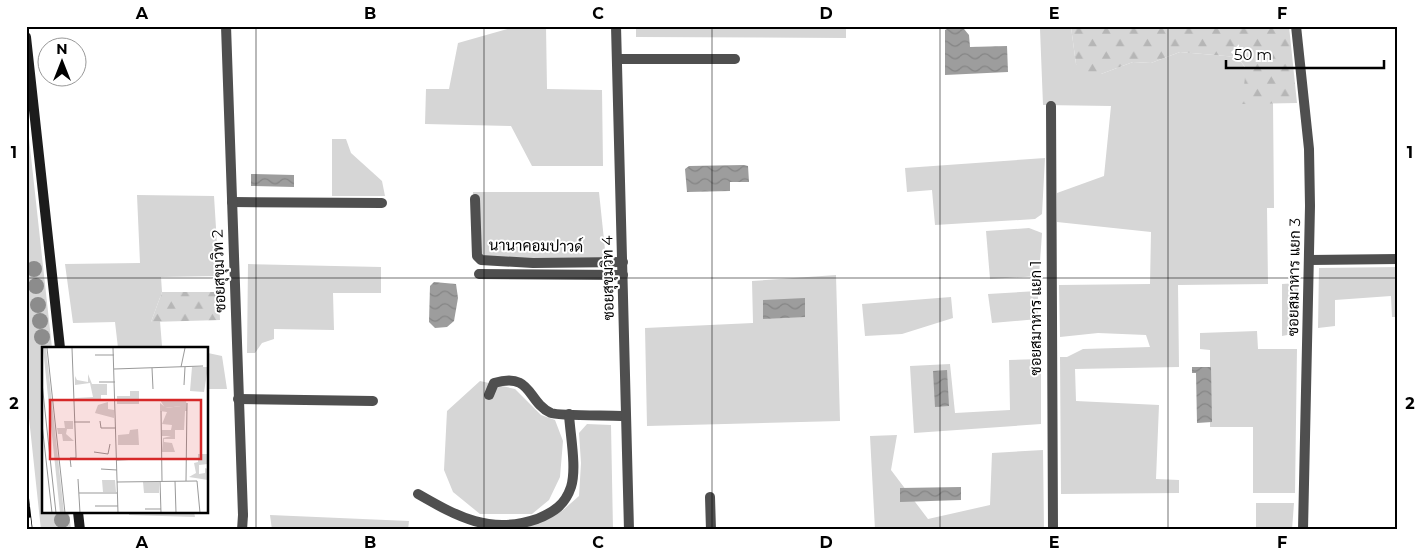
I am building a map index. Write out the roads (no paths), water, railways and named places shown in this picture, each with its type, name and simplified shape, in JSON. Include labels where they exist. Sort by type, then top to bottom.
[{"type":"street","name":"ซอยสุขุมวิท 2","points":[[226,26],[242,530]]},
{"type":"street","name":"ซอยสุขุมวิท 4","points":[[616,26],[629,530]]},
{"type":"street","name":"ซอยสมาหาร แยก 3","points":[[1296,26],[1308,149],[1310,260],[1302,530]]},
{"type":"street","points":[[26,36],[60,347]]},
{"type":"street","points":[[618,59],[735,59]]},
{"type":"street","name":"ซอยสมาหาร แยก 1","points":[[1051,106],[1053,530]]},
{"type":"street","name":"นานาคอมปาวด์","points":[[475,199],[476,256],[481,260],[533,263],[623,262]]},
{"type":"street","points":[[232,202],[382,203]]},
{"type":"street","points":[[1310,260],[1398,260]]},
{"type":"street","points":[[479,274],[623,275]]},
{"type":"street","points":[[489,395],[494,383],[504,380],[520,382],[533,393],[540,406],[553,414],[625,416]]},
{"type":"street","points":[[238,399],[373,401]]},
{"type":"street","points":[[418,494],[453,514],[489,526],[520,524],[549,514],[564,503],[572,484],[569,414]]},
{"type":"street","points":[[710,497],[711,530]]},
{"type":"street","points":[[78,514],[80,530]]},
{"type":"water","points":[[951,27],[964,29],[969,35],[970,47],[1007,46],[1008,72],[945,75],[945,30]]},
{"type":"water","points":[[689,166],[748,166],[749,182],[730,182],[730,191],[687,192],[685,169]]},
{"type":"water","points":[[251,174],[294,175],[294,187],[251,186]]},
{"type":"water","points":[[434,282],[456,284],[458,298],[454,321],[447,327],[435,328],[429,322],[430,286]]},
{"type":"water","points":[[805,298],[805,317],[763,319],[763,300]]},
{"type":"water","points":[[1192,367],[1211,367],[1212,422],[1197,423],[1196,373],[1192,373]]},
{"type":"water","points":[[947,370],[949,406],[935,407],[933,371]]},
{"type":"water","points":[[961,487],[961,500],[900,502],[900,488]]},
{"type":"railway","points":[[26,496],[30,530]]}]
